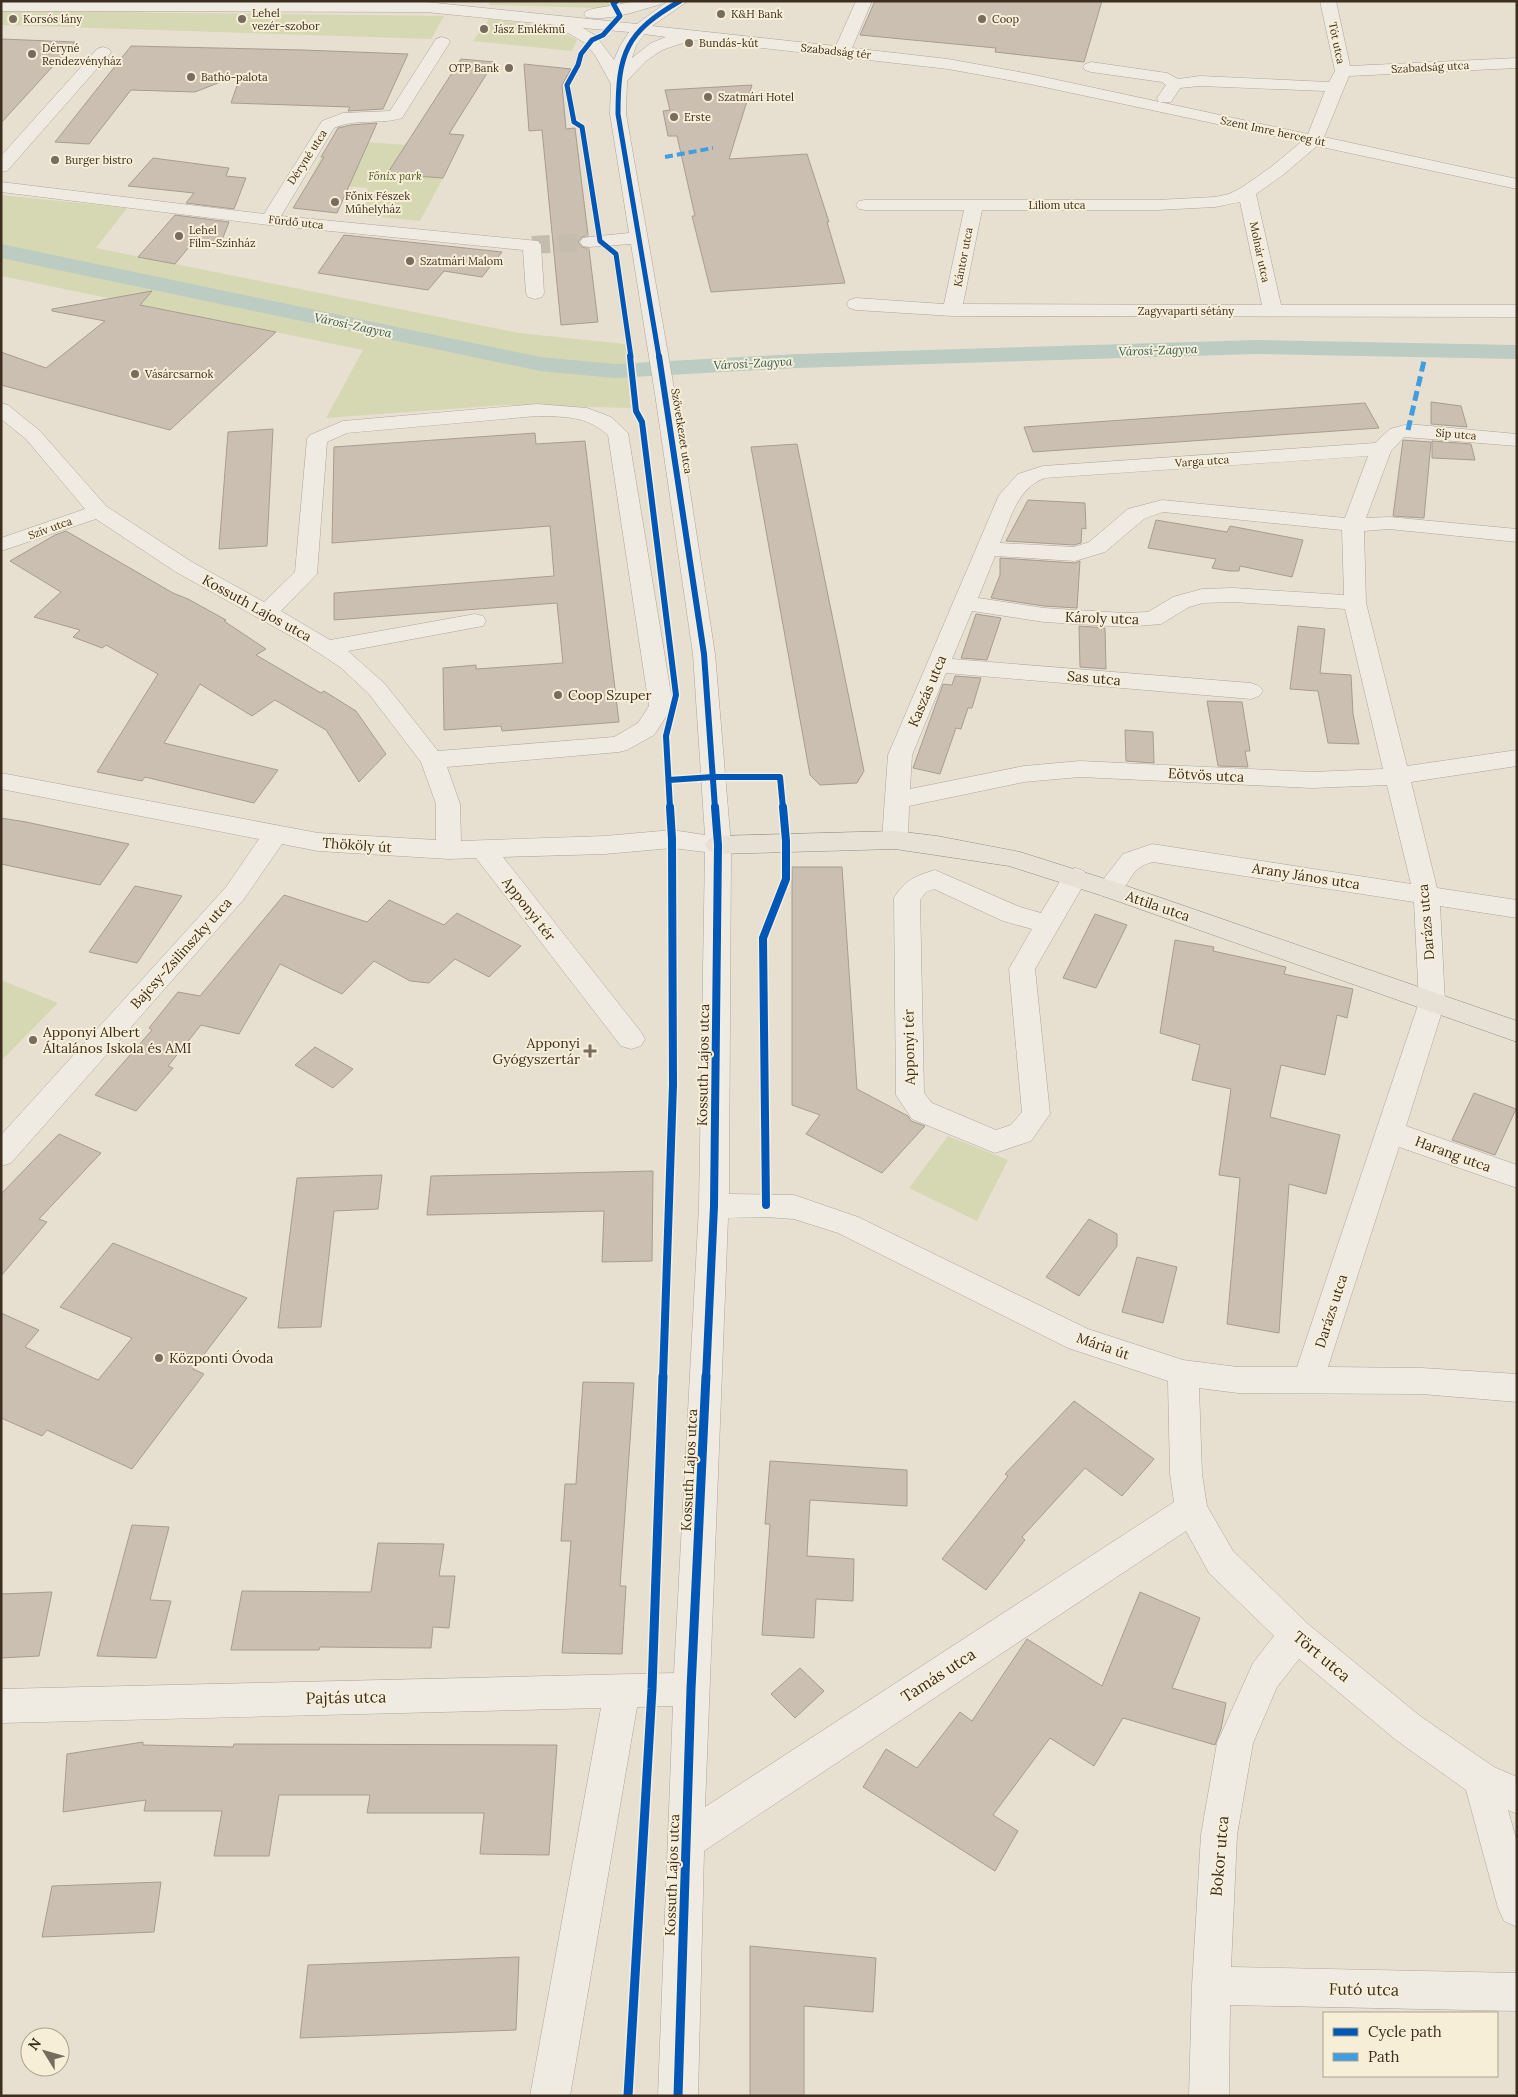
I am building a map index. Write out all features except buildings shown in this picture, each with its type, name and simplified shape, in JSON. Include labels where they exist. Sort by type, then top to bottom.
[{"type":"main road","name":"Attila utca","points":[[718,845],[786,841],[895,840],[1011,858],[1075,877],[1517,1032]]},
{"type":"street","points":[[527,17],[582,16],[616,11],[656,1]]},
{"type":"street","name":"Szövetkezet utca","points":[[680,1],[665,9],[641,29],[626,47],[617,81],[618,114],[665,394],[704,654],[718,845]]},
{"type":"street","points":[[695,1],[683,14],[680,23],[702,36]]},
{"type":"street","points":[[842,52],[864,1]]},
{"type":"street","name":"Tót utca","points":[[1314,140],[1334,87],[1343,71],[1328,1]]},
{"type":"street","points":[[1,6],[174,3],[473,6],[574,29],[592,40],[604,55],[617,81],[640,57],[658,45],[675,38],[702,36]]},
{"type":"street","name":"Szabadság tér","points":[[527,17],[948,64],[1030,79]]},
{"type":"street","name":"Déryné utca","points":[[268,220],[328,125],[343,118],[387,117],[396,114],[442,42]]},
{"type":"street","points":[[1,167],[103,52]]},
{"type":"street","name":"Szabadság utca","points":[[1343,71],[1517,63]]},
{"type":"street","points":[[1091,68],[1167,78],[1175,84],[1200,81],[1334,87]]},
{"type":"street","name":"Szent Imre herceg út","points":[[1030,79],[1517,184]]},
{"type":"street","points":[[1158,107],[1175,84]]},
{"type":"street","name":"Liliom utca","points":[[865,205],[1186,204],[1215,202],[1234,198],[1247,192],[1314,140]]},
{"type":"street","name":"Fürdő utca","points":[[1,186],[268,220],[532,245],[535,293]]},
{"type":"street","name":"Molnár utca","points":[[1247,192],[1273,312]]},
{"type":"street","name":"Kántor utca","points":[[952,310],[974,205]]},
{"type":"street","points":[[589,242],[638,238]]},
{"type":"street","name":"Zagyvaparti sétány","points":[[856,304],[952,310],[1517,311]]},
{"type":"street","points":[[266,613],[306,574],[317,439],[343,427],[536,410],[580,412],[604,421],[618,433],[661,706],[646,729],[619,744],[432,760]]},
{"type":"street","name":"Kossuth Lajos utca","points":[[6,418],[37,439],[98,511],[184,567],[348,662],[377,689],[432,760],[448,804],[449,850]]},
{"type":"street","name":"Síp utca","points":[[1389,441],[1408,430],[1517,440]]},
{"type":"street","name":"Varga utca","points":[[1025,478],[1043,472],[1389,441]]},
{"type":"street","name":"Darázs utca","points":[[1308,1381],[1432,1002],[1426,894],[1356,603],[1354,525],[1389,441]]},
{"type":"street","name":"Kaszás utca","points":[[895,840],[900,755],[1010,495],[1025,478]]},
{"type":"street","points":[[987,549],[1075,554],[1097,547],[1136,514],[1162,506],[1354,525],[1389,524],[1517,536]]},
{"type":"street","name":"Szív utca","points":[[1,545],[98,511]]},
{"type":"street","name":"Károly utca","points":[[964,603],[1044,615],[1125,620],[1153,619],[1181,602],[1202,596],[1233,595],[1356,603]]},
{"type":"street","points":[[326,648],[475,622]]},
{"type":"street","name":"Sas utca","points":[[938,665],[1251,691]]},
{"type":"street","name":"Eötvös utca","points":[[896,800],[1024,774],[1080,769],[1312,780],[1398,776],[1517,758]]},
{"type":"street","name":"Thököly út","points":[[1,781],[275,836],[318,842],[449,850],[606,845],[672,839],[718,845]]},
{"type":"street","name":"Bajcsy-Zsilinszky utca","points":[[1,1155],[235,894],[275,836]]},
{"type":"street","name":"Kossuth Lajos utca","points":[[678,2096],[691,1689],[714,1206],[718,845]]},
{"type":"street","name":"Apponyi tér","points":[[483,849],[631,1039]]},
{"type":"street","name":"Arany János utca","points":[[1109,889],[1132,860],[1152,852],[1426,894],[1517,910]]},
{"type":"street","name":"Apponyi tér","points":[[1048,924],[1012,914],[935,879],[916,886],[907,898],[910,1096],[922,1111],[995,1142],[1021,1133],[1036,1114],[1022,969],[1048,924],[1075,877]]},
{"type":"street","name":"Harang utca","points":[[1390,1132],[1517,1177]]},
{"type":"street","name":"Mária út","points":[[714,1206],[766,1205],[794,1207],[848,1225],[1079,1339],[1183,1373],[1238,1380],[1422,1381],[1517,1388]]},
{"type":"street","name":"Tört utca","points":[[1183,1373],[1186,1474],[1191,1509],[1221,1562],[1296,1635],[1408,1728],[1481,1779],[1517,1796]]},
{"type":"street","name":"Tamás utca","points":[[685,1842],[1191,1509]]},
{"type":"street","name":"Bokor utca","points":[[1209,2096],[1211,1986],[1219,1835],[1235,1744],[1265,1675],[1296,1635]]},
{"type":"street","name":"Pajtás utca","points":[[1,1706],[691,1689]]},
{"type":"street","points":[[550,2096],[622,1690]]},
{"type":"street","points":[[1481,1779],[1517,1908]]},
{"type":"street","name":"Futó utca","points":[[1211,1986],[1517,1992]]},
{"type":"green space","points":[[490,1],[639,1],[601,8],[489,5]]},
{"type":"green space","points":[[1,11],[444,16],[431,39],[1,25]]},
{"type":"green space","points":[[489,19],[546,27],[577,40],[572,51],[473,41]]},
{"type":"green space","name":"Főnix park","points":[[351,141],[435,147],[443,178],[420,221],[351,214],[368,188],[308,183],[321,157],[341,158]]},
{"type":"green space","points":[[1,195],[127,208],[96,248],[519,333],[625,344],[632,408],[504,405],[326,418],[363,350],[1,276]]},
{"type":"green space","points":[[1,980],[58,1003],[1,1061]]},
{"type":"green space","points":[[948,1136],[1008,1160],[977,1221],[909,1188]]},
{"type":"waterway","name":"Városi-Zagyva","points":[[1,251],[540,364],[615,371],[797,361],[1257,347],[1517,352]]},
{"type":"tunnel","points":[[532,245],[589,242]]},
{"type":"marked path","points":[[665,157],[713,148]]},
{"type":"marked path","points":[[1408,430],[1424,361]]},
{"type":"cycle path","points":[[617,1],[613,3],[620,16],[603,35],[592,40],[581,54],[578,65],[567,85],[574,122],[582,127],[600,241],[616,254],[629,342],[636,411],[642,422],[676,695],[666,736],[672,839],[673,1085],[652,1689],[628,2096]]},
{"type":"cycle path","points":[[678,2096],[691,1689],[714,1206],[718,845],[704,654],[665,394],[618,114],[618,93],[623,60],[628,46],[636,34],[647,22],[680,1]]},
{"type":"cycle path","points":[[669,780],[713,777],[780,777],[786,841],[786,879],[763,938],[766,1205]]},
{"type":"place","name":"K&H Bank","points":[[721,14]]},
{"type":"place","name":"Korsós lány","points":[[13,19]]},
{"type":"place","name":"Lehel vezér-szobor","points":[[242,19]]},
{"type":"place","name":"Coop","points":[[982,19]]},
{"type":"place","name":"Jász Emlékmű","points":[[484,29]]},
{"type":"place","name":"Bundás-kút","points":[[689,43]]},
{"type":"place","name":"Déryné Rendezvényház","points":[[32,54]]},
{"type":"place","name":"OTP Bank","points":[[509,68]]},
{"type":"place","name":"Bathó-palota","points":[[191,77]]},
{"type":"place","name":"Szatmári Hotel","points":[[708,97]]},
{"type":"place","name":"Erste","points":[[674,117]]},
{"type":"place","name":"Burger bistro","points":[[55,160]]},
{"type":"place","name":"Főnix Fészek Műhelyház","points":[[335,202]]},
{"type":"place","name":"Lehel Film-Színház","points":[[179,236]]},
{"type":"place","name":"Szatmári Malom","points":[[410,261]]},
{"type":"place","name":"Vásárcsarnok","points":[[135,374]]},
{"type":"place","name":"Coop Szuper","points":[[558,695]]},
{"type":"place","name":"Apponyi Albert Általános Iskola és AMI","points":[[33,1040]]},
{"type":"place","name":"Apponyi Gyógyszertár","points":[[590,1051]]},
{"type":"place","name":"Központi Óvoda","points":[[159,1358]]}]
